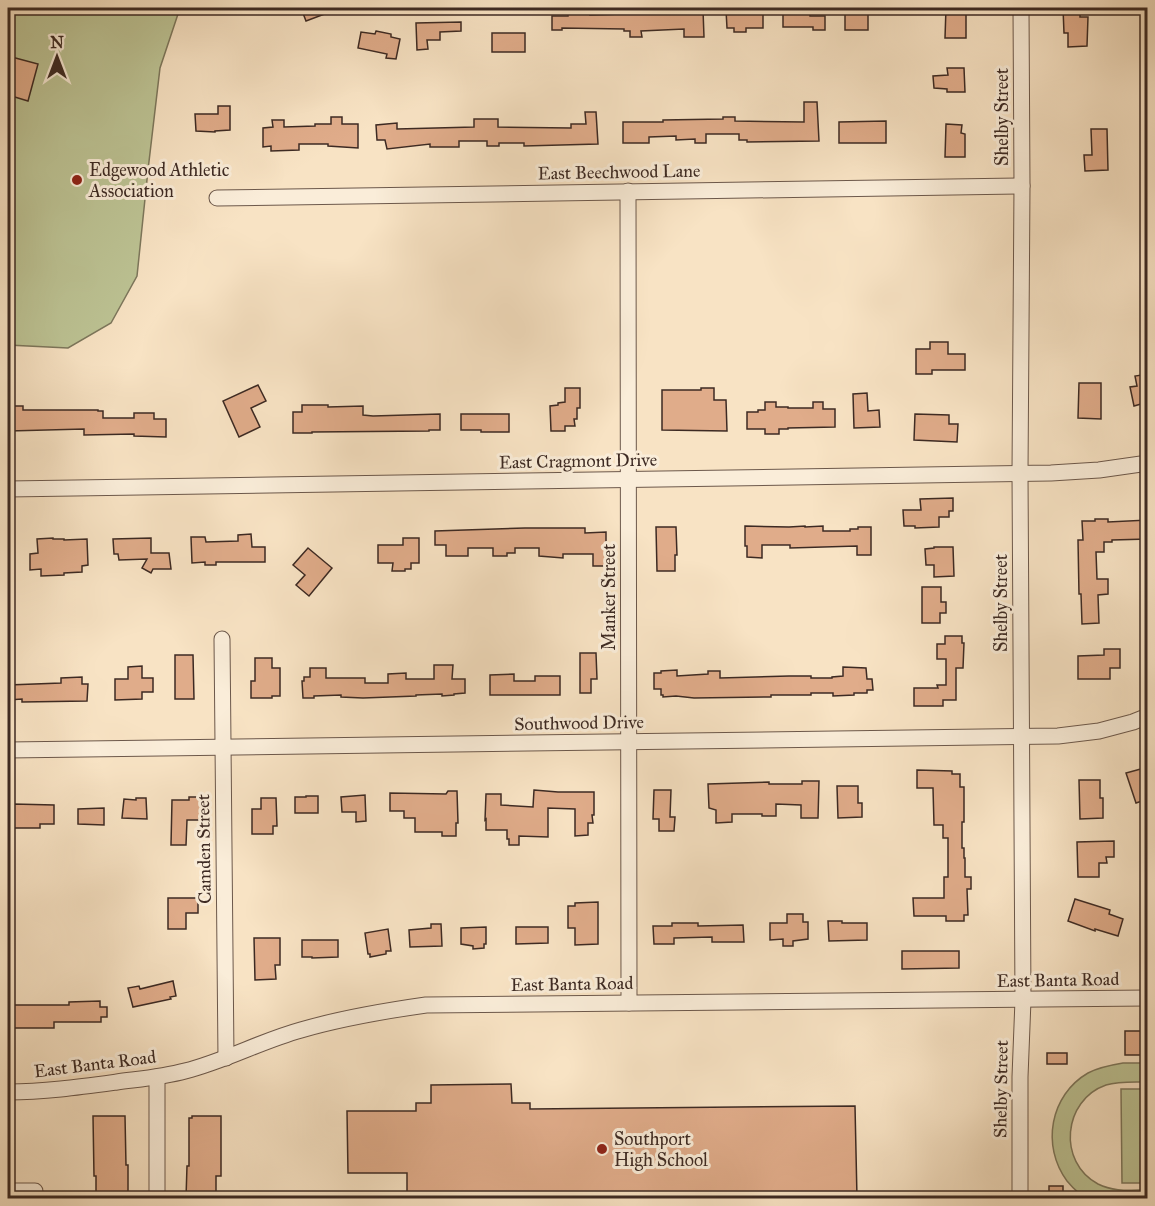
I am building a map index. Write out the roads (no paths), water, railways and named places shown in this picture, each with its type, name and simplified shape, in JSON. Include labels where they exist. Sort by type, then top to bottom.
[{"type":"street","name":"Shelby Street","points":[[1020,1198],[1020,1077],[1023,1000],[1020,473],[1021,8]]},
{"type":"street","name":"East Beechwood Lane","points":[[217,198],[1022,186]]},
{"type":"street","name":"Manker Street","points":[[628,191],[629,1003]]},
{"type":"street","name":"East Cragmont Drive","points":[[8,489],[1051,473],[1099,470],[1148,463]]},
{"type":"street","name":"Camden Street","points":[[222,639],[226,1058]]},
{"type":"street","name":"Southwood Drive","points":[[8,750],[1058,736],[1099,731],[1148,716]]},
{"type":"street","name":"East Banta Road","points":[[8,1092],[90,1086],[183,1072],[303,1029],[349,1017],[426,1005],[1148,998]]},
{"type":"street","points":[[157,1077],[157,1198]]},
{"type":"street","points":[[8,1191],[35,1191]]},
{"type":"place","name":"Edgewood Athletic Association","points":[[77,180]]},
{"type":"place","name":"Southport High School","points":[[602,1149]]}]
